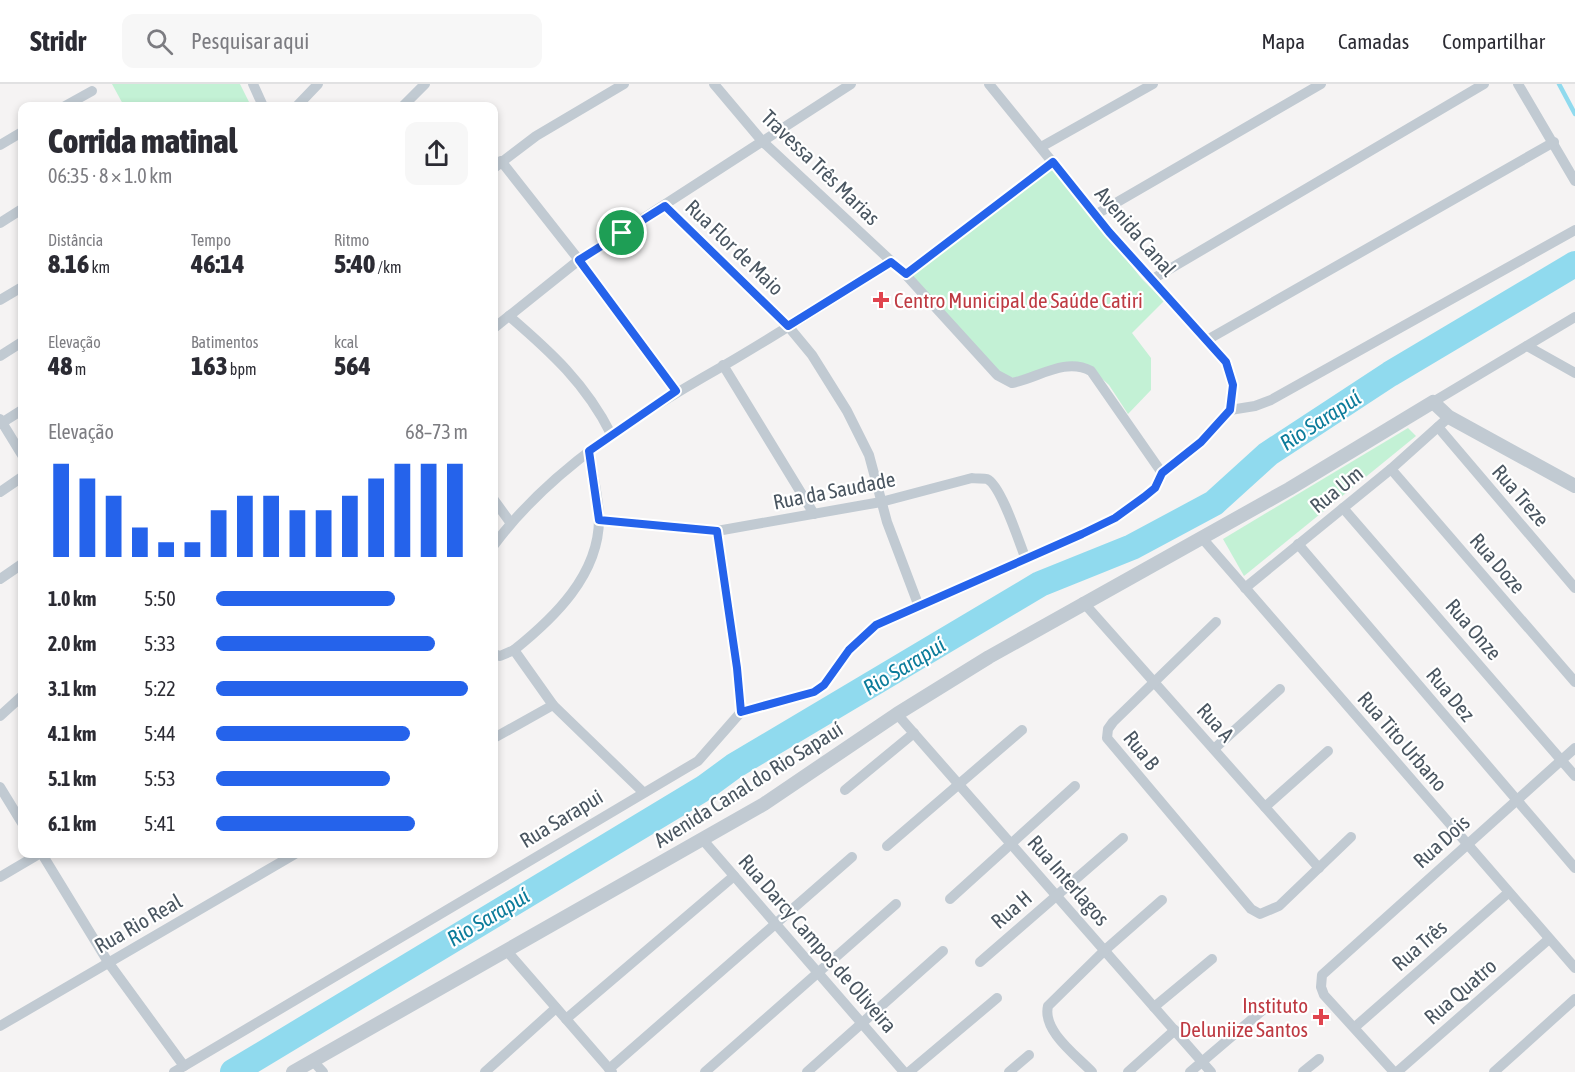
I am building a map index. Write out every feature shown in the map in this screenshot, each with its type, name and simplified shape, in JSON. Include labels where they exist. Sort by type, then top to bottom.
[{"type":"street","points":[[253,84],[261,102]]},
{"type":"street","points":[[301,102],[318,84]]},
{"type":"street","points":[[408,102],[425,84]]},
{"type":"street","points":[[498,164],[536,136],[624,84]]},
{"type":"street","name":"Travessa Três Marias","points":[[714,84],[762,141],[906,274],[1005,381],[1022,381],[1070,365],[1081,366],[1091,371],[1162,473]]},
{"type":"street","points":[[498,325],[579,260],[851,84]]},
{"type":"street","name":"Avenida Canal","points":[[990,84],[1095,215],[1226,362],[1231,373],[1234,397],[1230,410]]},
{"type":"street","points":[[1041,147],[1153,84]]},
{"type":"street","points":[[1095,215],[1321,84]]},
{"type":"street","points":[[1151,280],[1484,84]]},
{"type":"street","points":[[1518,84],[1575,181]]},
{"type":"street","points":[[73,102],[92,91]]},
{"type":"street","points":[[0,145],[18,134]]},
{"type":"street","points":[[1207,340],[1554,142]]},
{"type":"street","points":[[906,274],[1053,162]]},
{"type":"street","points":[[498,166],[579,260],[676,391]]},
{"type":"street","name":"Rua Flor de Maio","points":[[665,206],[788,326],[812,355],[847,411],[869,455],[881,502],[918,604]]},
{"type":"street","points":[[0,223],[18,212]]},
{"type":"street","points":[[717,531],[737,668],[741,712],[814,692],[824,685],[849,650],[876,625],[918,604],[954,591],[1115,518],[1155,488],[1162,473],[1201,442],[1230,410],[1255,406],[1270,400],[1575,230]]},
{"type":"street","points":[[498,539],[510,522],[611,434],[676,391],[788,326],[891,262]]},
{"type":"street","points":[[0,300],[18,289]]},
{"type":"street","points":[[509,316],[560,360],[584,387],[611,434]]},
{"type":"street","points":[[1575,317],[1432,402],[1449,417],[1575,486]]},
{"type":"street","points":[[0,356],[18,345]]},
{"type":"street","points":[[1527,346],[1575,373]]},
{"type":"street","points":[[723,365],[814,514]]},
{"type":"street","name":"Avenida Canal do Rio Sapauí","points":[[293,1072],[703,840],[795,785],[897,714],[1083,602],[1289,489],[1432,402]]},
{"type":"street","points":[[18,412],[1,422],[18,449]]},
{"type":"street","name":"Rua Um","points":[[1245,588],[1391,469],[1449,417]]},
{"type":"street","name":"Rua Treze","points":[[1437,427],[1575,588]]},
{"type":"street","points":[[498,655],[514,650],[569,597],[582,581],[591,561],[599,520],[589,451]]},
{"type":"street","name":"Rua Doze","points":[[1391,469],[1575,681]]},
{"type":"street","name":"Rua da Saudade","points":[[599,520],[717,531],[881,502],[972,478],[987,479],[993,484],[1003,502],[1025,557]]},
{"type":"street","points":[[0,492],[18,480]]},
{"type":"street","points":[[498,506],[510,522]]},
{"type":"street","name":"Rua Onze","points":[[1343,508],[1575,776]]},
{"type":"street","name":"Rua Tito Urbano","points":[[1202,538],[1575,968]]},
{"type":"street","name":"Rua Dez","points":[[1298,544],[1575,868]]},
{"type":"street","points":[[0,579],[18,567]]},
{"type":"street","name":"Rua A","points":[[1083,602],[1319,868]]},
{"type":"street","name":"Rua B","points":[[1216,622],[1113,722],[1108,729],[1107,738],[1251,909],[1260,914],[1270,911],[1319,868]]},
{"type":"street","points":[[514,650],[553,705],[643,792]]},
{"type":"street","points":[[1214,749],[1280,689]]},
{"type":"street","points":[[0,716],[18,700]]},
{"type":"street","points":[[498,736],[531,715],[553,705]]},
{"type":"street","name":"Rua Sarapui","points":[[179,1069],[698,761],[741,712]]},
{"type":"street","name":"Rua Interlagos","points":[[897,714],[1211,1072]]},
{"type":"street","points":[[887,846],[1022,730]]},
{"type":"street","points":[[845,790],[914,733]]},
{"type":"street","name":"Rua Dois","points":[[1355,1028],[1324,995],[1321,987],[1322,975],[1575,748]]},
{"type":"street","points":[[1265,807],[1328,751]]},
{"type":"street","points":[[950,899],[1075,786]]},
{"type":"street","points":[[0,787],[18,816]]},
{"type":"street","points":[[1319,868],[1351,837]]},
{"type":"street","name":"Rua H","points":[[980,962],[1123,838]]},
{"type":"street","name":"Rua Darcy Campos de Oliveira","points":[[703,840],[904,1072]]},
{"type":"street","points":[[506,950],[611,1070],[852,857]]},
{"type":"street","points":[[0,877],[33,858]]},
{"type":"street","points":[[43,858],[179,1069]]},
{"type":"street","name":"Rua Rio Real","points":[[0,1026],[288,858]]},
{"type":"street","points":[[566,1019],[734,876]]},
{"type":"street","name":"Rua Três","points":[[1355,1028],[1508,892]]},
{"type":"street","points":[[1092,1072],[1048,1021],[1048,1006],[1105,950],[1162,900]]},
{"type":"street","points":[[705,1072],[896,904]]},
{"type":"street","name":"Rua Quatro","points":[[1396,1072],[1549,939]]},
{"type":"street","points":[[807,1072],[944,951]]},
{"type":"street","points":[[1154,1007],[1212,959]]},
{"type":"street","points":[[909,1072],[997,998]]},
{"type":"street","points":[[1494,1072],[1575,999]]},
{"type":"street","points":[[1190,1072],[1271,1003]]},
{"type":"street","points":[[485,1072],[556,1008]]},
{"type":"street","points":[[1355,1028],[1396,1072]]},
{"type":"street","points":[[1128,1072],[1175,1030]]},
{"type":"street","points":[[1009,1072],[1029,1055]]},
{"type":"street","points":[[1303,1072],[1319,1059]]},
{"type":"street","points":[[313,1061],[323,1072]]},
{"type":"green space","points":[[112,84],[240,84],[249,102],[122,102]]},
{"type":"green space","points":[[1052,167],[1142,279],[1164,301],[1132,333],[1151,358],[1151,390],[1128,414],[1109,385],[1086,364],[1018,379],[997,374],[910,276]]},
{"type":"green space","points":[[1408,428],[1416,436],[1244,576],[1223,539]]},
{"type":"waterway","points":[[1559,84],[1575,114]]},
{"type":"waterway","name":"Rio Sarapuí","points":[[233,1072],[704,788],[734,766],[1040,584],[1132,547],[1214,503],[1268,454],[1390,374],[1575,264]]},
{"type":"place","name":"Centro Municipal de Saúde Catiri","points":[[881,300]]},
{"type":"place","name":"Instituto Deluniize Santos","points":[[1321,1017]]},
{"type":"route","points":[[1053,162],[1109,232],[1226,362],[1231,373],[1234,397],[1230,410],[1201,442],[1162,473],[1155,488],[1115,518],[954,591],[918,604],[876,625],[849,650],[835,672],[824,685],[814,692],[741,712],[737,668],[717,531],[599,520],[589,451],[676,391],[579,260],[622,233],[665,206],[788,326],[891,262],[906,274],[1053,162]]}]
